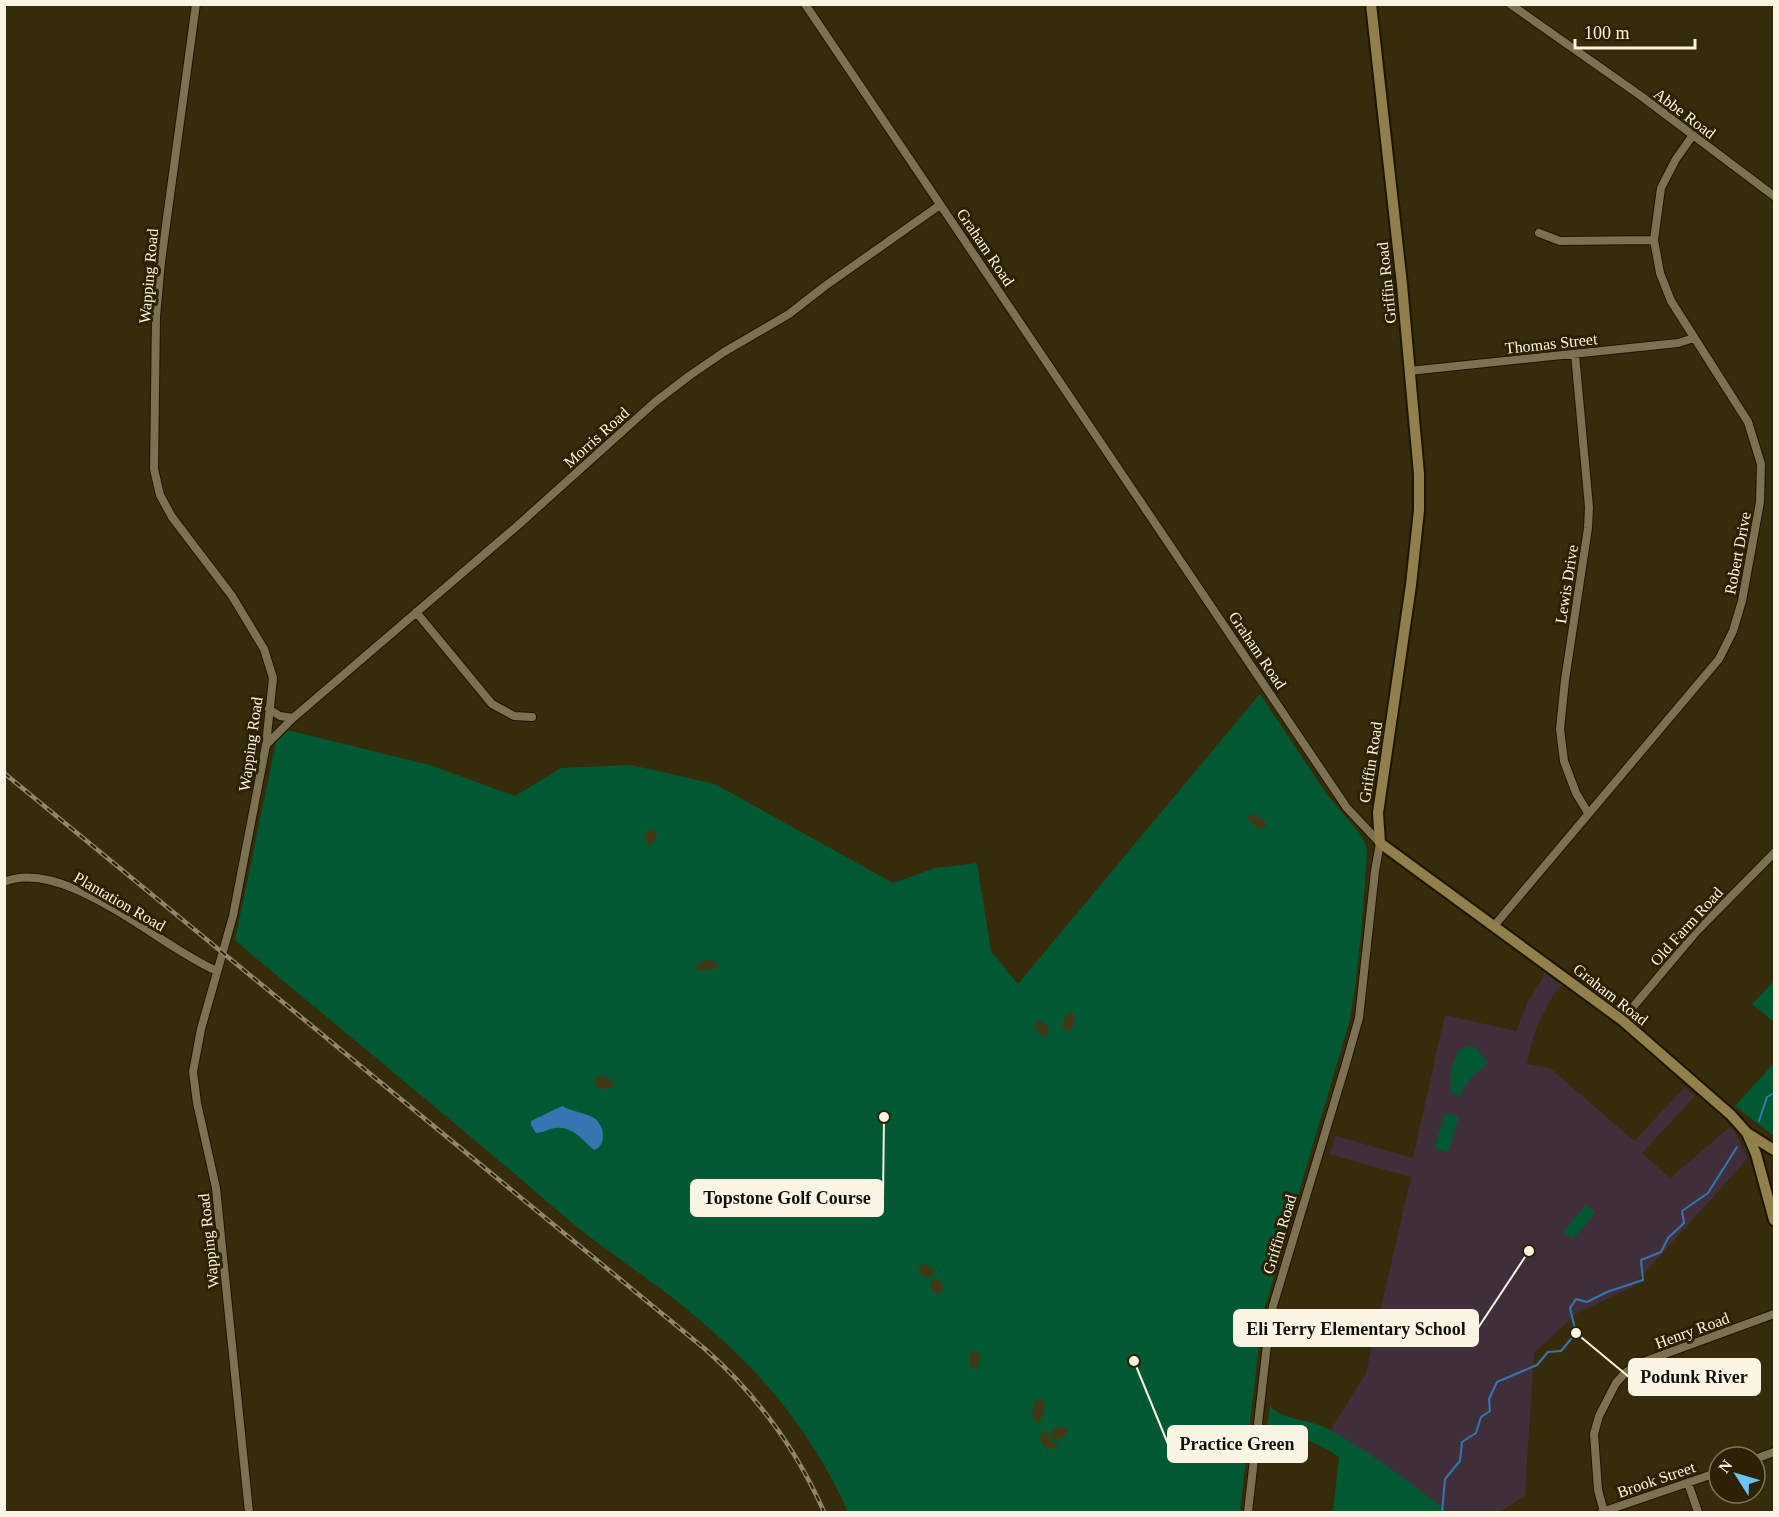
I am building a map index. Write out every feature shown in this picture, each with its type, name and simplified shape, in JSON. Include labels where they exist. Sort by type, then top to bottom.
[{"type":"street","name":"Wapping Road","points":[[196,4],[161,262],[156,317],[154,469],[160,495],[172,517],[232,596],[264,648],[273,678],[266,745],[233,916],[198,1040],[193,1072],[197,1103],[216,1188],[249,1512]]},
{"type":"street","name":"Graham Road","points":[[805,4],[1347,808],[1380,843],[1622,1020],[1731,1115],[1747,1133],[1756,1154],[1774,1220]]},
{"type":"street","name":"Griffin Road","points":[[1248,1512],[1271,1316],[1359,1018],[1380,843],[1378,813],[1401,665],[1419,510],[1419,474],[1402,285],[1371,4]]},
{"type":"street","name":"Abbe Road","points":[[1510,4],[1774,196]]},
{"type":"street","name":"Robert Drive","points":[[1494,926],[1719,659],[1733,631],[1742,601],[1760,502],[1761,464],[1748,422],[1671,301],[1660,273],[1654,240],[1661,188],[1676,159],[1693,135]]},
{"type":"street","name":"Morris Road","points":[[266,745],[293,718],[516,527],[655,402],[724,352],[789,314],[940,205]]},
{"type":"street","points":[[1539,233],[1560,240],[1654,240]]},
{"type":"street","name":"Thomas Street","points":[[1409,371],[1678,343],[1694,338]]},
{"type":"street","name":"Lewis Drive","points":[[1575,354],[1589,507],[1560,729],[1564,761],[1576,793],[1588,813]]},
{"type":"street","points":[[416,612],[492,704],[514,716],[531,717]]},
{"type":"street","points":[[269,709],[280,716],[293,718]]},
{"type":"street","name":"Old Farm Road","points":[[1622,1020],[1697,931],[1774,853]]},
{"type":"street","name":"Plantation Road","points":[[4,882],[23,877],[44,878],[63,884],[90,896],[217,971]]},
{"type":"street","points":[[1747,1133],[1774,1150]]},
{"type":"street","name":"Henry Road","points":[[1603,1512],[1598,1490],[1594,1434],[1599,1416],[1616,1383],[1625,1372],[1643,1362],[1774,1314]]},
{"type":"street","name":"Brook Street","points":[[1603,1512],[1707,1476]]},
{"type":"street","points":[[1688,1483],[1698,1512]]},
{"type":"shaded area","points":[[1544,972],[1563,986],[1557,989],[1540,1019],[1527,1064],[1550,1068],[1634,1141],[1685,1087],[1695,1096],[1642,1153],[1670,1178],[1731,1126],[1748,1158],[1632,1287],[1577,1313],[1534,1353],[1525,1495],[1500,1512],[1449,1512],[1379,1462],[1330,1431],[1366,1373],[1411,1177],[1329,1154],[1336,1136],[1413,1158],[1445,1015],[1516,1031],[1528,1001],[1543,978]]},
{"type":"green space","points":[[1260,694],[1326,793],[1360,834],[1367,852],[1361,935],[1349,1023],[1262,1317],[1240,1512],[848,1512],[832,1479],[795,1421],[774,1394],[727,1344],[673,1298],[571,1222],[235,940],[279,728],[430,765],[515,796],[561,768],[631,765],[715,784],[893,883],[935,868],[977,863],[991,951],[1018,984]]},
{"type":"green space","points":[[1774,981],[1774,1022],[1752,1004]]},
{"type":"green space","points":[[1469,1046],[1477,1049],[1488,1063],[1470,1078],[1461,1096],[1451,1093],[1451,1070],[1458,1051]]},
{"type":"green space","points":[[1774,1063],[1774,1136],[1735,1106]]},
{"type":"green space","points":[[1445,1113],[1459,1117],[1448,1152],[1434,1148]]},
{"type":"green space","points":[[1586,1205],[1595,1212],[1572,1239],[1563,1232]]},
{"type":"green space","points":[[1270,1405],[1273,1409],[1291,1418],[1319,1425],[1353,1443],[1449,1512],[1333,1512],[1339,1457],[1291,1434],[1273,1431],[1266,1436]]},
{"type":"sand","points":[[1254,813],[1263,819],[1267,825],[1265,828],[1259,829],[1249,821],[1248,816]]},
{"type":"sand","points":[[652,829],[656,831],[657,839],[648,846],[644,837],[646,832]]},
{"type":"sand","points":[[706,960],[715,961],[718,968],[697,970],[698,963]]},
{"type":"sand","points":[[1071,1012],[1075,1016],[1073,1028],[1067,1032],[1063,1029],[1063,1022]]},
{"type":"sand","points":[[1039,1019],[1050,1029],[1047,1036],[1041,1035],[1035,1029],[1035,1023]]},
{"type":"sand","points":[[599,1075],[611,1080],[615,1085],[606,1090],[597,1087],[594,1081]]},
{"type":"sand","points":[[922,1264],[933,1270],[934,1274],[931,1277],[925,1277],[920,1272],[918,1268]]},
{"type":"sand","points":[[934,1279],[940,1281],[942,1285],[943,1291],[939,1294],[931,1287],[930,1283]]},
{"type":"sand","points":[[977,1351],[980,1354],[978,1369],[974,1369],[969,1357],[971,1353]]},
{"type":"sand","points":[[1041,1398],[1044,1411],[1039,1422],[1034,1420],[1032,1415],[1035,1402]]},
{"type":"sand","points":[[1064,1426],[1068,1430],[1065,1436],[1057,1440],[1051,1438],[1052,1429]]},
{"type":"sand","points":[[1043,1431],[1047,1431],[1050,1440],[1058,1444],[1057,1448],[1049,1449],[1043,1446],[1040,1437]]},
{"type":"water","points":[[562,1106],[598,1121],[603,1140],[598,1148],[594,1150],[577,1134],[567,1129],[555,1128],[536,1133],[531,1121]]},
{"type":"waterway","points":[[1759,1121],[1767,1097],[1774,1093]]},
{"type":"waterway","points":[[1442,1512],[1445,1479],[1460,1461],[1462,1442],[1476,1433],[1481,1417],[1490,1411],[1489,1399],[1497,1382],[1537,1365],[1548,1352],[1561,1351],[1576,1333],[1570,1308],[1576,1299],[1587,1302],[1607,1292],[1643,1280],[1641,1260],[1661,1252],[1668,1238],[1684,1223],[1682,1211],[1708,1193],[1737,1147]]},
{"type":"railway","points":[[4,773],[724,1366],[774,1424],[801,1467],[824,1512]]},
{"type":"place","name":"Topstone Golf Course","points":[[884,1117]]},
{"type":"place","name":"Eli Terry Elementary School","points":[[1529,1251]]},
{"type":"place","name":"Podunk River","points":[[1576,1333]]},
{"type":"place","name":"Practice Green","points":[[1134,1361]]}]
